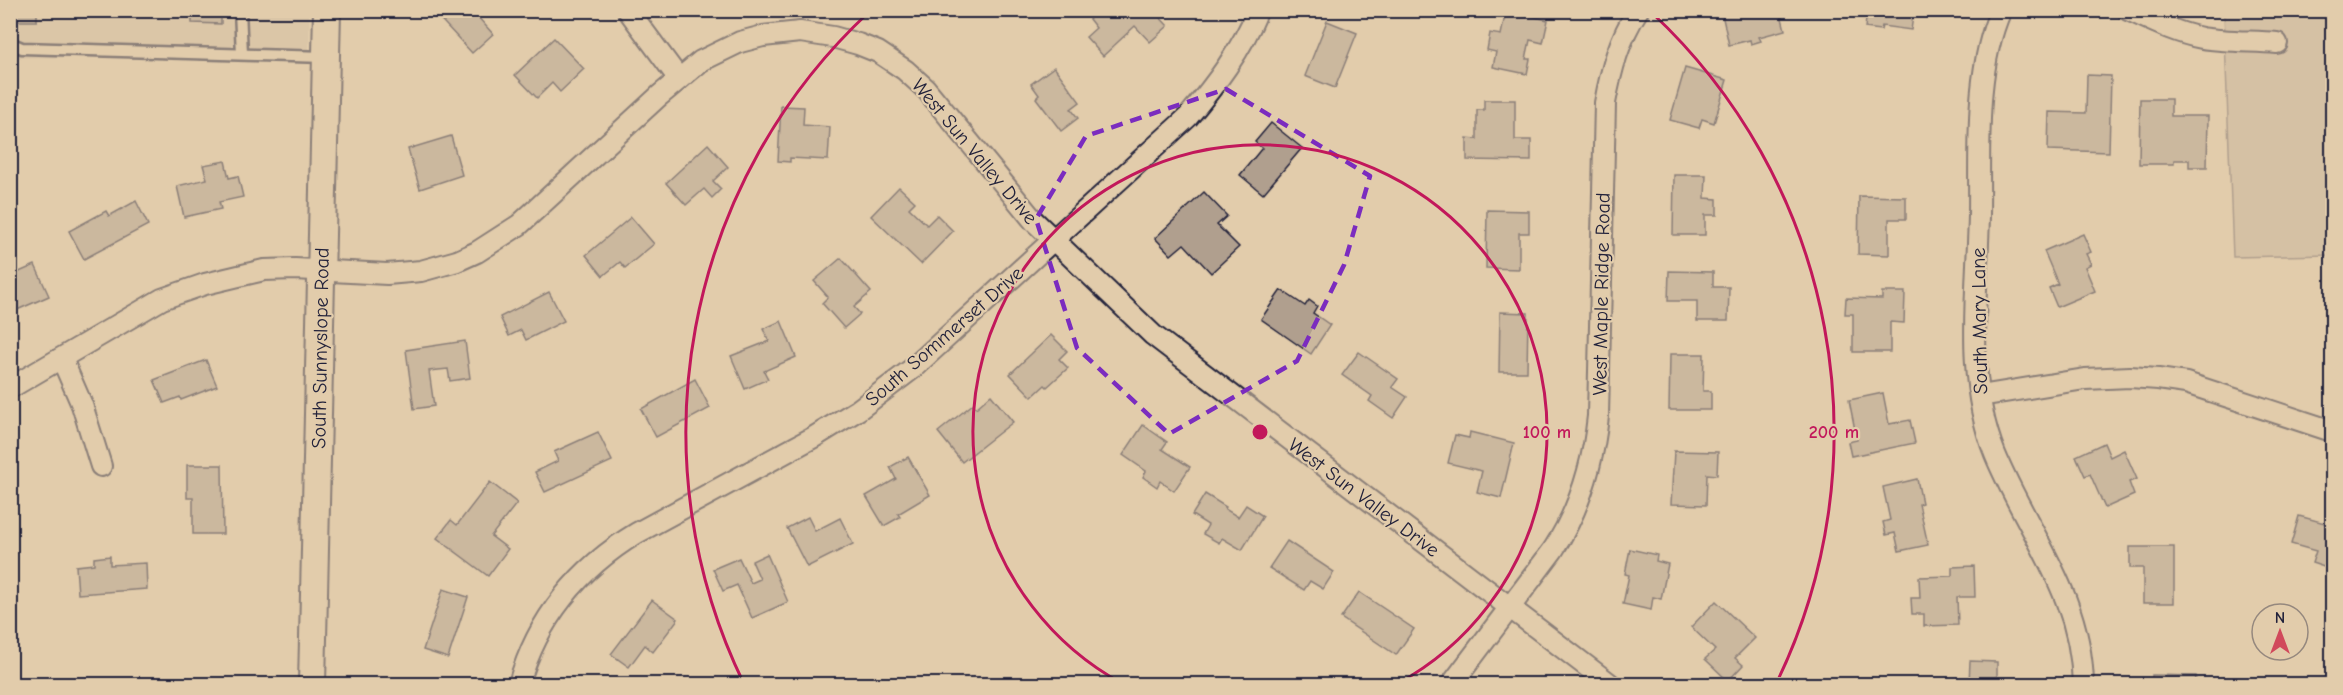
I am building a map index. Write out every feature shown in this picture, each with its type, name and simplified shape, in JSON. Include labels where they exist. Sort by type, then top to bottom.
[{"type":"street","name":"South Sunnyslope Road","points":[[312,684],[327,10]]},
{"type":"street","points":[[628,10],[679,79]]},
{"type":"street","name":"South Sommerset Drive","points":[[519,684],[534,642],[556,603],[585,571],[612,547],[814,437],[858,410],[912,369],[1195,108],[1232,60],[1258,10]]},
{"type":"street","name":"West Maple Ridge Road","points":[[1452,684],[1564,532],[1581,498],[1595,443],[1598,416],[1605,104],[1619,45],[1638,10]]},
{"type":"street","name":"South Mary Lane","points":[[2001,10],[1984,74],[1981,125],[1976,355],[1980,396],[1983,417],[1996,456],[2070,608],[2078,634],[2083,684]]},
{"type":"street","points":[[2128,10],[2177,31],[2201,38],[2277,43]]},
{"type":"street","name":"West Sun Valley Drive","points":[[10,388],[162,299],[185,290],[264,270],[322,270],[387,274],[421,271],[457,261],[477,252],[519,225],[679,79],[716,53],[740,42],[763,36],[800,32],[832,37],[878,52],[905,70],[926,89],[1001,183],[1053,241],[1153,335],[1610,684]]},
{"type":"street","points":[[62,359],[82,405],[101,466]]},
{"type":"street","points":[[1980,396],[2085,378],[2158,378],[2186,383],[2332,431]]},
{"type":"lane","points":[[240,10],[242,54]]},
{"type":"lane","points":[[10,43],[22,48],[326,57]]},
{"type":"highlighted area","points":[[1226,89],[1370,176],[1344,265],[1297,361],[1169,434],[1077,348],[1036,219],[1086,136]]},
{"type":"shaded area","points":[[10,11],[309,11],[309,55],[11,58]]},
{"type":"shaded area","points":[[2224,11],[2332,11],[2332,255],[2233,257]]},
{"type":"building","points":[[10,10],[88,10],[88,13],[37,12],[37,21],[10,21]]},
{"type":"building","points":[[142,10],[221,10],[221,24],[192,23],[192,15],[142,15]]},
{"type":"building","points":[[432,10],[468,10],[475,18],[477,16],[493,34],[472,53]]},
{"type":"building","points":[[1098,10],[1153,10],[1168,26],[1150,42],[1135,26],[1103,56],[1086,37],[1096,28],[1089,19]]},
{"type":"building","points":[[1737,10],[1780,10],[1785,30],[1759,37],[1761,41],[1751,44],[1750,40],[1729,45],[1722,14]]},
{"type":"building","points":[[1852,10],[1914,10],[1911,30],[1882,26],[1881,30],[1865,28],[1866,19],[1851,17]]},
{"type":"building","points":[[1506,11],[1548,20],[1543,43],[1530,40],[1526,59],[1530,59],[1527,74],[1493,67],[1496,52],[1487,50],[1490,33],[1501,35]]},
{"type":"building","points":[[1327,21],[1357,33],[1335,88],[1305,76]]},
{"type":"building","points":[[554,38],[584,69],[560,92],[552,83],[537,98],[515,75]]},
{"type":"building","points":[[1054,67],[1080,102],[1071,109],[1078,118],[1061,131],[1036,98],[1039,95],[1031,84]]},
{"type":"building","points":[[1685,68],[1727,80],[1714,123],[1702,119],[1699,128],[1670,120]]},
{"type":"building","points":[[2087,75],[2111,76],[2109,152],[2048,150],[2049,112],[2086,113]]},
{"type":"building","points":[[2140,99],[2171,99],[2171,116],[2208,116],[2207,167],[2189,167],[2189,160],[2174,160],[2174,164],[2139,164]]},
{"type":"building","points":[[1484,100],[1515,100],[1515,140],[1531,140],[1531,161],[1467,160],[1467,138],[1477,139],[1477,110],[1484,110]]},
{"type":"building","points":[[781,106],[804,107],[803,125],[830,127],[828,160],[790,158],[790,162],[778,161]]},
{"type":"building","points":[[1271,123],[1302,148],[1263,194],[1240,175],[1262,148],[1255,142]]},
{"type":"building","points":[[451,136],[462,175],[420,189],[408,149]]},
{"type":"building","points":[[708,144],[728,167],[713,181],[721,189],[712,198],[704,189],[686,205],[666,183]]},
{"type":"building","points":[[225,161],[229,178],[238,176],[243,197],[219,202],[221,209],[184,217],[177,186],[207,179],[203,165]]},
{"type":"building","points":[[1674,175],[1706,175],[1705,198],[1717,199],[1717,215],[1705,215],[1705,235],[1673,235]]},
{"type":"building","points":[[899,187],[915,202],[909,208],[927,225],[937,215],[953,231],[921,264],[871,216]]},
{"type":"building","points":[[1204,192],[1227,216],[1217,225],[1239,247],[1211,273],[1184,244],[1171,255],[1155,238]]},
{"type":"building","points":[[1859,196],[1906,197],[1906,219],[1889,219],[1889,255],[1858,254]]},
{"type":"building","points":[[136,201],[148,225],[84,259],[69,231],[106,211],[109,216]]},
{"type":"building","points":[[1487,210],[1529,211],[1529,233],[1519,233],[1519,269],[1486,268]]},
{"type":"building","points":[[631,217],[654,244],[625,268],[620,262],[603,276],[586,255]]},
{"type":"building","points":[[2083,234],[2091,252],[2086,254],[2091,264],[2085,267],[2095,291],[2057,307],[2049,288],[2058,284],[2044,251]]},
{"type":"building","points":[[841,258],[871,292],[854,307],[860,314],[844,328],[822,303],[828,297],[814,281]]},
{"type":"building","points":[[35,265],[49,296],[10,313],[10,276]]},
{"type":"building","points":[[1669,271],[1713,272],[1713,287],[1729,287],[1728,321],[1697,321],[1697,301],[1668,301]]},
{"type":"building","points":[[1281,290],[1305,306],[1309,300],[1317,306],[1313,313],[1330,325],[1311,354],[1261,319]]},
{"type":"building","points":[[549,292],[564,321],[526,340],[521,330],[509,336],[500,317]]},
{"type":"building","points":[[1882,292],[1905,292],[1904,323],[1890,322],[1890,352],[1853,352],[1853,314],[1845,314],[1846,298],[1882,299]]},
{"type":"building","points":[[1500,312],[1528,313],[1527,372],[1499,372]]},
{"type":"building","points":[[781,321],[796,357],[764,371],[768,379],[745,389],[731,356],[769,341],[763,329]]},
{"type":"building","points":[[1051,335],[1067,351],[1059,359],[1068,368],[1032,397],[1010,374]]},
{"type":"building","points":[[465,341],[470,378],[450,381],[448,369],[429,371],[434,406],[414,409],[406,350]]},
{"type":"building","points":[[1359,352],[1398,379],[1392,387],[1407,397],[1393,418],[1369,401],[1372,396],[1342,375]]},
{"type":"building","points":[[1670,354],[1704,354],[1703,391],[1711,391],[1711,410],[1669,410]]},
{"type":"building","points":[[206,360],[217,386],[181,400],[180,397],[164,403],[154,380]]},
{"type":"building","points":[[695,379],[710,408],[656,437],[641,409]]},
{"type":"building","points":[[1883,393],[1889,424],[1910,420],[1915,443],[1851,456],[1848,442],[1857,440],[1849,400]]},
{"type":"building","points":[[991,395],[1013,422],[962,462],[938,432],[973,404],[976,408]]},
{"type":"building","points":[[1143,425],[1167,442],[1162,449],[1190,467],[1174,491],[1160,481],[1157,487],[1143,477],[1146,471],[1123,455]]},
{"type":"building","points":[[598,432],[612,461],[545,492],[535,472],[558,461],[554,452]]},
{"type":"building","points":[[1470,432],[1514,443],[1501,498],[1477,492],[1482,471],[1448,463],[1455,435],[1469,438]]},
{"type":"building","points":[[2104,443],[2110,457],[2124,450],[2137,479],[2129,482],[2134,495],[2105,508],[2090,474],[2085,476],[2076,456]]},
{"type":"building","points":[[1674,451],[1718,452],[1717,475],[1707,474],[1706,505],[1671,504]]},
{"type":"building","points":[[908,457],[930,495],[898,514],[900,517],[884,526],[866,496],[896,479],[890,467]]},
{"type":"building","points":[[187,465],[222,465],[223,534],[193,534],[193,498],[187,498]]},
{"type":"building","points":[[1917,479],[1922,503],[1919,504],[1928,545],[1899,551],[1895,533],[1886,535],[1883,522],[1890,520],[1883,487]]},
{"type":"building","points":[[490,482],[517,503],[491,536],[508,549],[488,576],[437,538],[451,520],[457,525]]},
{"type":"building","points":[[1205,494],[1238,517],[1246,505],[1263,516],[1242,550],[1222,538],[1219,543],[1203,534],[1208,525],[1192,515]]},
{"type":"building","points":[[2299,516],[2332,525],[2332,560],[2330,559],[2327,568],[2312,563],[2316,551],[2291,544]]},
{"type":"building","points":[[808,517],[815,531],[840,518],[853,544],[807,567],[787,528]]},
{"type":"building","points":[[1287,541],[1334,572],[1323,589],[1310,581],[1304,590],[1269,568]]},
{"type":"building","points":[[2130,547],[2174,547],[2174,603],[2143,603],[2143,568],[2130,568]]},
{"type":"building","points":[[1630,549],[1657,555],[1656,561],[1668,564],[1661,599],[1653,597],[1651,610],[1623,604],[1629,575],[1625,574]]},
{"type":"building","points":[[767,554],[788,602],[752,618],[737,585],[723,591],[713,569],[739,558],[751,583],[760,579],[752,561]]},
{"type":"building","points":[[110,556],[110,565],[146,563],[147,589],[78,594],[76,566],[94,564],[94,558]]},
{"type":"building","points":[[1974,566],[1975,597],[1957,597],[1958,625],[1924,626],[1924,614],[1912,614],[1911,598],[1920,598],[1919,577],[1952,576],[1952,567]]},
{"type":"building","points":[[443,589],[468,597],[448,658],[423,650]]},
{"type":"building","points":[[1359,592],[1414,629],[1396,655],[1341,618]]},
{"type":"building","points":[[652,600],[678,619],[653,652],[645,645],[629,667],[611,654]]},
{"type":"building","points":[[1716,601],[1755,638],[1735,658],[1743,665],[1728,681],[1705,659],[1715,650],[1691,627]]},
{"type":"building","points":[[1970,661],[1997,662],[1997,684],[1969,684]]},
{"type":"building","points":[[2152,675],[2196,676],[2195,684],[2152,684]]}]
